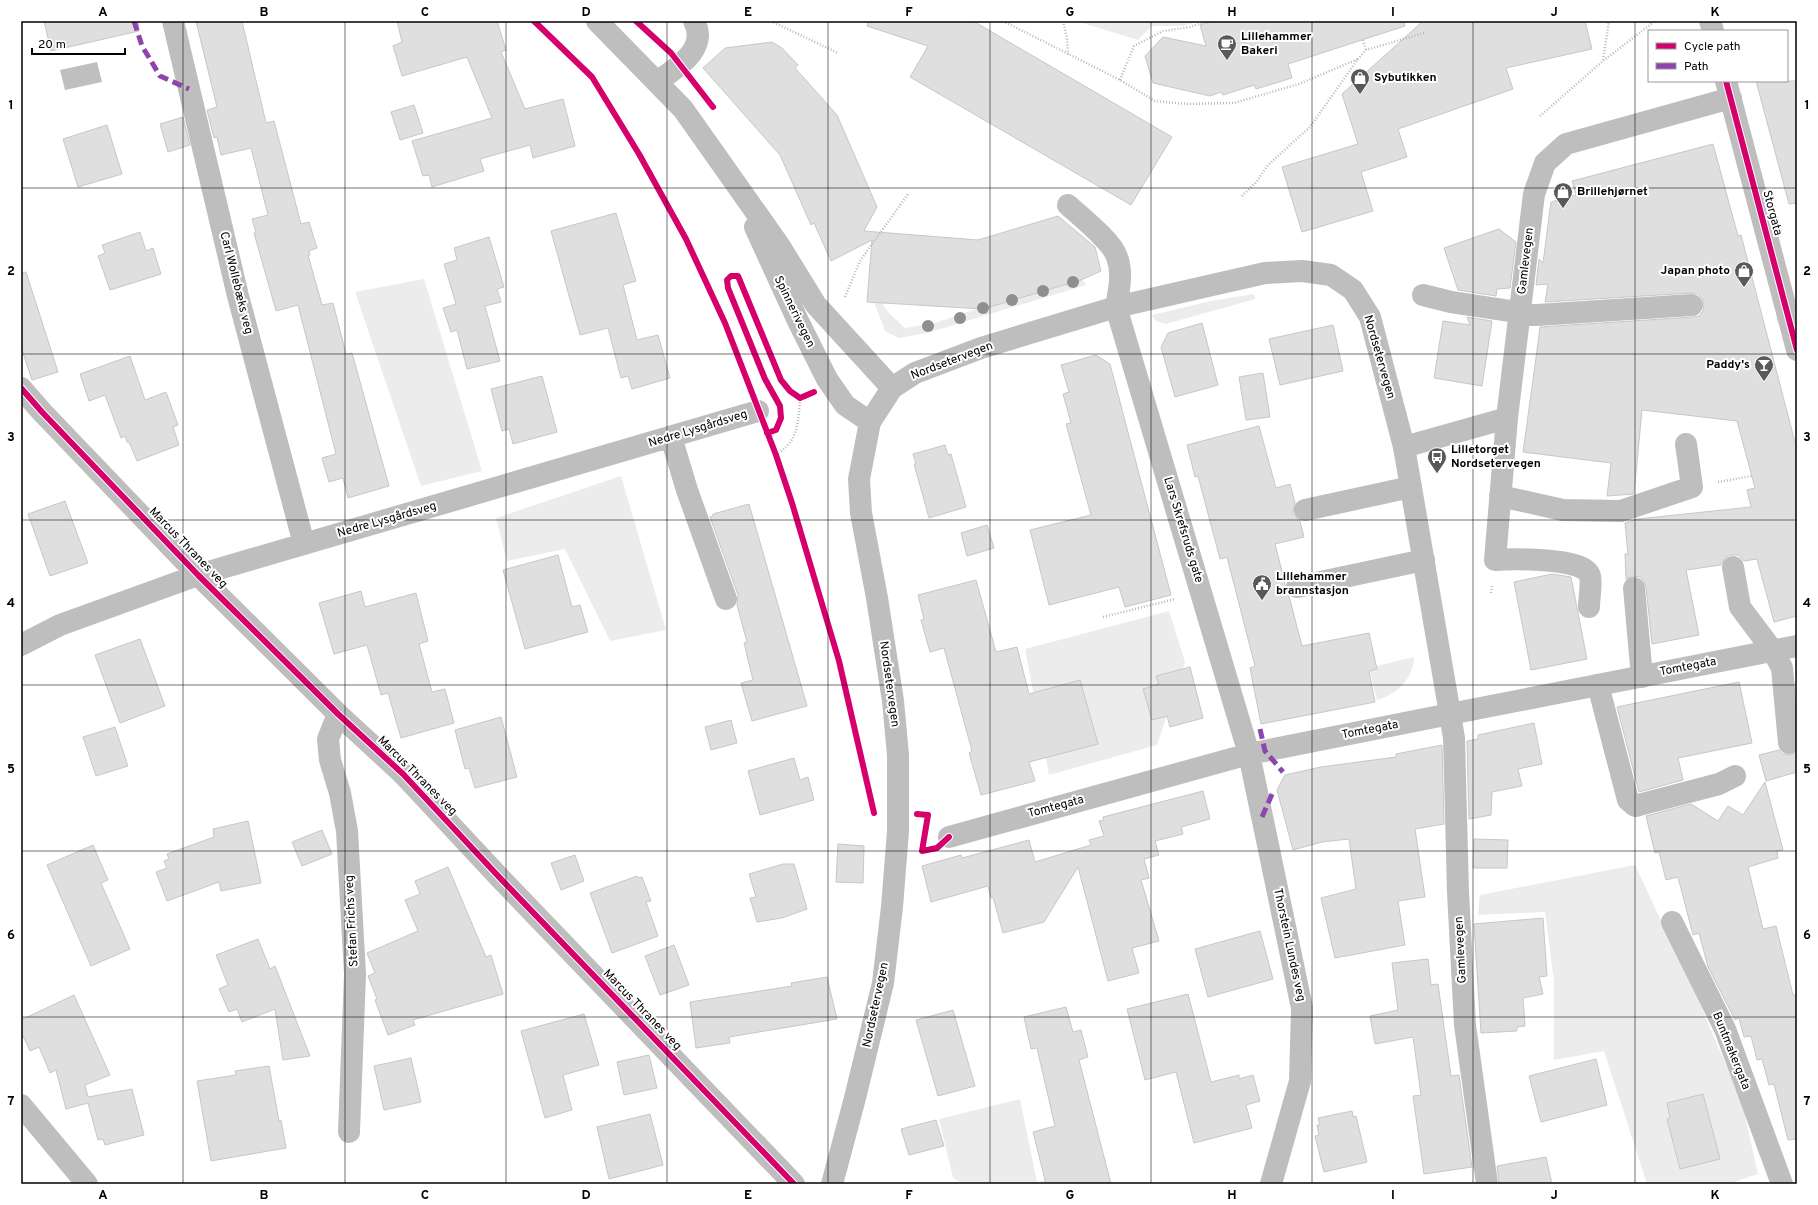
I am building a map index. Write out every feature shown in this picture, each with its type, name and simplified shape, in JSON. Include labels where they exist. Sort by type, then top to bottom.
[{"type":"street","name":"Carl Wollebæks veg","points":[[173,21],[238,296],[304,544]]},
{"type":"street","name":"Spinnerivegen","points":[[597,21],[683,109],[779,245],[816,306],[892,388]]},
{"type":"street","points":[[657,82],[680,65],[695,51],[698,29],[694,21]]},
{"type":"street","name":"Gamlevegen","points":[[1588,607],[1590,576],[1588,571],[1569,562],[1495,560],[1507,418],[1534,194],[1545,163],[1566,144],[1729,90]]},
{"type":"street","name":"Storgata","points":[[1729,90],[1797,350]]},
{"type":"street","name":"Spinnerivegen","points":[[738,188],[765,251],[827,379],[845,405],[870,422]]},
{"type":"street","points":[[1068,206],[1100,232],[1117,256],[1120,279],[1116,307]]},
{"type":"street","name":"Nordsetervegen","points":[[832,1184],[883,983],[892,907],[898,831],[898,755],[893,701],[877,598],[861,513],[859,479],[870,422],[892,388],[915,373],[981,348],[1116,307],[1265,272],[1302,271],[1331,275],[1353,290],[1370,317],[1404,447],[1450,714]]},
{"type":"street","points":[[1423,295],[1451,302],[1537,315],[1692,305]]},
{"type":"street","name":"Lars Skrefsruds gate","points":[[1116,307],[1249,754]]},
{"type":"street","name":"Marcus Thranes veg","points":[[21,388],[42,412],[198,575],[338,714],[403,774],[505,884],[794,1184]]},
{"type":"street","name":"Nedre Lysgårdsveg","points":[[21,645],[60,625],[198,575],[758,411]]},
{"type":"street","points":[[1404,447],[1507,418]]},
{"type":"street","points":[[671,437],[687,490],[726,599]]},
{"type":"street","points":[[1500,496],[1564,510],[1621,511],[1692,487],[1686,444]]},
{"type":"street","points":[[1305,510],[1411,487]]},
{"type":"street","points":[[1297,587],[1424,560]]},
{"type":"street","points":[[1733,567],[1740,607],[1773,651],[1782,668],[1789,744]]},
{"type":"street","points":[[1634,588],[1642,676]]},
{"type":"street","name":"Tomtegata","points":[[949,837],[1249,754],[1797,646]]},
{"type":"street","points":[[1598,685],[1628,800],[1635,806],[1719,784],[1735,776]]},
{"type":"street","name":"Stefan Frichs veg","points":[[338,714],[328,739],[330,760],[340,793],[347,831],[355,974],[349,1132]]},
{"type":"street","name":"Gamlevegen","points":[[1450,714],[1454,738],[1458,892],[1465,1025],[1487,1184]]},
{"type":"street","name":"Thorstein Lundes veg","points":[[1249,754],[1302,1008],[1300,1081],[1271,1184]]},
{"type":"street","name":"Buntmakergata","points":[[1672,922],[1725,1029],[1782,1184]]},
{"type":"street","points":[[21,1105],[87,1184]]},
{"type":"path","points":[[771,21],[838,53]]},
{"type":"path","points":[[1003,21],[1120,80],[1155,101],[1187,104],[1234,103],[1299,84],[1358,58]]},
{"type":"path","points":[[1063,21],[1067,39],[1068,55]]},
{"type":"path","points":[[1120,80],[1134,46],[1163,31],[1190,27],[1207,21]]},
{"type":"path","points":[[1603,61],[1609,21]]},
{"type":"path","points":[[1540,116],[1603,61],[1655,21]]},
{"type":"path","points":[[1242,196],[1257,181],[1268,165],[1310,127],[1358,58],[1366,50],[1424,33]]},
{"type":"path","points":[[1363,40],[1366,50]]},
{"type":"path","points":[[846,294],[860,261],[908,194]]},
{"type":"path","points":[[776,455],[786,449],[795,433],[798,424],[797,396],[807,395]]},
{"type":"path","points":[[758,411],[778,462]]},
{"type":"path","points":[[1748,477],[1752,476]]},
{"type":"path","points":[[1103,617],[1201,592]]},
{"type":"shaded area","points":[[1076,21],[1199,21],[1183,26],[1152,26],[1138,40]]},
{"type":"shaded area","points":[[97,62],[102,82],[65,90],[60,70]]},
{"type":"shaded area","points":[[1079,274],[1086,285],[927,333],[899,338],[885,331],[868,286],[889,313],[905,328],[935,323]]},
{"type":"shaded area","points":[[424,279],[482,471],[421,486],[355,292]]},
{"type":"shaded area","points":[[1254,294],[1255,299],[1166,324],[1156,321],[1152,315],[1211,301]]},
{"type":"shaded area","points":[[621,476],[666,630],[610,641],[565,549],[507,561],[496,518]]},
{"type":"shaded area","points":[[1169,611],[1185,662],[1157,745],[1049,775],[1025,649]]},
{"type":"shaded area","points":[[1414,657],[1411,672],[1398,690],[1377,700],[1369,668]]},
{"type":"shaded area","points":[[1635,865],[1698,999],[1742,1103],[1758,1174],[1729,1184],[1647,1184],[1604,1051],[1554,1060],[1554,981],[1545,912],[1478,915],[1480,895]]},
{"type":"shaded area","points":[[1020,1099],[1037,1182],[1094,1171],[1096,1184],[964,1184],[953,1178],[939,1119]]},
{"type":"building","points":[[44,21],[138,21],[139,31],[51,51]]},
{"type":"building","points":[[196,21],[242,21],[266,123],[274,121],[301,224],[309,222],[317,248],[309,251],[310,255],[308,255],[322,305],[333,303],[346,354],[352,353],[389,486],[348,498],[343,478],[329,482],[322,458],[336,454],[298,305],[276,311],[254,233],[256,233],[252,219],[268,215],[251,148],[221,155],[217,137],[214,138],[207,110],[217,107]]},
{"type":"building","points":[[397,21],[497,21],[506,50],[501,52],[525,109],[563,99],[575,146],[533,158],[530,145],[480,159],[484,171],[432,187],[429,175],[423,176],[412,141],[492,118],[467,57],[402,76],[393,46],[402,42]]},
{"type":"building","points":[[868,21],[973,21],[1172,137],[1131,205],[910,77],[928,46],[867,26]]},
{"type":"building","points":[[1213,21],[1404,21],[1405,26],[1288,64],[1292,78],[1256,89],[1254,85],[1223,95],[1221,92],[1210,96],[1153,83],[1145,56],[1163,37],[1206,46],[1200,25]]},
{"type":"building","points":[[1423,21],[1585,21],[1592,49],[1506,68],[1513,89],[1398,129],[1407,157],[1361,172],[1373,211],[1302,232],[1282,167],[1358,144],[1342,94]]},
{"type":"building","points":[[772,42],[782,48],[798,65],[795,68],[837,115],[877,207],[864,231],[978,240],[1058,216],[1095,247],[1101,271],[1081,280],[983,309],[867,302],[872,240],[831,261],[814,223],[811,225],[780,155],[703,68],[725,48]]},
{"type":"building","points":[[1797,81],[1797,203],[1789,204],[1756,82]]},
{"type":"building","points":[[414,105],[423,133],[400,140],[391,112]]},
{"type":"building","points":[[183,117],[190,145],[168,152],[160,124]]},
{"type":"building","points":[[107,125],[122,174],[78,187],[63,139]]},
{"type":"building","points":[[1713,144],[1738,236],[1741,235],[1797,450],[1797,616],[1774,622],[1757,559],[1744,561],[1738,555],[1730,555],[1725,558],[1721,565],[1686,570],[1699,635],[1652,644],[1646,587],[1644,581],[1640,577],[1633,576],[1626,579],[1625,554],[1628,554],[1625,523],[1637,519],[1751,507],[1747,490],[1755,488],[1737,421],[1642,410],[1634,494],[1607,496],[1611,463],[1523,452],[1540,327],[1693,317],[1699,316],[1703,311],[1704,304],[1702,298],[1698,294],[1691,293],[1545,302],[1548,284],[1536,285],[1539,259],[1543,263],[1551,202],[1576,195],[1572,181]]},
{"type":"building","points":[[616,213],[636,281],[623,285],[637,340],[658,335],[670,378],[632,389],[628,376],[621,378],[608,328],[580,335],[551,231]]},
{"type":"building","points":[[1499,229],[1516,242],[1510,288],[1497,289],[1496,296],[1458,290],[1444,248]]},
{"type":"building","points":[[140,232],[146,251],[153,248],[161,274],[110,290],[98,256],[105,253],[102,245]]},
{"type":"building","points":[[489,237],[504,287],[497,289],[501,302],[485,306],[500,361],[467,369],[457,330],[451,332],[443,308],[456,304],[444,264],[457,260],[454,248]]},
{"type":"building","points":[[26,272],[58,372],[32,380],[21,347],[21,273]]},
{"type":"building","points":[[1467,317],[1492,321],[1482,386],[1434,378],[1443,321],[1470,325]]},
{"type":"building","points":[[1202,323],[1218,385],[1175,397],[1161,347],[1168,333]]},
{"type":"building","points":[[1333,325],[1343,371],[1280,385],[1269,339]]},
{"type":"building","points":[[1096,355],[1110,364],[1171,595],[1125,607],[1119,587],[1049,605],[1030,530],[1091,515],[1066,424],[1071,423],[1063,394],[1069,392],[1061,365]]},
{"type":"building","points":[[130,356],[145,400],[166,392],[178,425],[173,427],[179,445],[137,461],[125,436],[121,438],[105,395],[89,401],[80,374]]},
{"type":"building","points":[[1263,373],[1270,417],[1246,420],[1239,377]]},
{"type":"building","points":[[542,376],[557,432],[513,444],[509,429],[502,431],[491,389]]},
{"type":"building","points":[[1259,426],[1276,488],[1290,484],[1295,503],[1293,513],[1300,521],[1304,537],[1275,544],[1285,583],[1285,590],[1289,596],[1302,646],[1369,633],[1377,669],[1369,671],[1375,702],[1261,724],[1250,668],[1255,666],[1227,557],[1220,559],[1198,476],[1195,477],[1187,445]]},
{"type":"building","points":[[945,445],[948,455],[951,454],[966,507],[929,518],[914,464],[916,464],[913,454]]},
{"type":"building","points":[[65,501],[88,563],[50,576],[28,514]]},
{"type":"building","points":[[749,504],[807,706],[752,721],[741,683],[753,680],[744,643],[747,642],[737,605],[738,595],[710,517],[713,516],[713,514]]},
{"type":"building","points":[[987,525],[994,548],[967,556],[961,533]]},
{"type":"building","points":[[558,555],[572,607],[580,605],[588,632],[525,649],[503,570]]},
{"type":"building","points":[[1552,574],[1571,577],[1587,659],[1531,670],[1514,582]]},
{"type":"building","points":[[976,580],[996,652],[1017,647],[1029,694],[1080,680],[1098,744],[1029,762],[1035,781],[981,795],[969,753],[972,751],[944,648],[930,652],[921,620],[924,619],[918,595]]},
{"type":"building","points":[[361,591],[365,607],[416,593],[428,641],[419,644],[432,692],[445,689],[454,723],[401,738],[388,693],[381,695],[367,645],[334,654],[319,603]]},
{"type":"building","points":[[140,639],[165,706],[120,723],[95,655]]},
{"type":"building","points":[[1190,667],[1203,718],[1170,727],[1167,716],[1152,720],[1143,689],[1159,684],[1156,676]]},
{"type":"building","points":[[1739,682],[1752,743],[1678,758],[1683,780],[1639,792],[1617,707]]},
{"type":"building","points":[[501,717],[517,777],[475,788],[469,768],[465,769],[455,730]]},
{"type":"building","points":[[731,720],[737,743],[711,750],[705,727]]},
{"type":"building","points":[[1534,723],[1542,764],[1518,769],[1522,786],[1492,792],[1491,815],[1469,819],[1467,741],[1478,739],[1478,735]]},
{"type":"building","points":[[115,727],[128,766],[96,776],[83,737]]},
{"type":"building","points":[[1442,745],[1444,824],[1415,829],[1425,897],[1398,901],[1405,945],[1335,958],[1321,898],[1356,889],[1349,839],[1322,842],[1293,850],[1277,790],[1285,775],[1321,767],[1396,757],[1396,754]]},
{"type":"building","points":[[1779,750],[1783,754],[1790,755],[1797,752],[1797,772],[1766,781],[1759,755]]},
{"type":"building","points":[[794,758],[800,780],[808,777],[814,800],[760,815],[748,771]]},
{"type":"building","points":[[1765,782],[1783,850],[1777,851],[1778,858],[1748,867],[1763,929],[1776,926],[1793,995],[1797,995],[1797,1139],[1788,1140],[1774,1084],[1769,1085],[1762,1059],[1757,1060],[1751,1036],[1744,1037],[1739,1018],[1735,1020],[1708,967],[1699,933],[1693,935],[1678,877],[1666,880],[1659,852],[1655,853],[1646,816],[1691,804],[1718,821],[1728,806],[1743,815]]},
{"type":"building","points":[[1203,791],[1210,819],[1181,827],[1183,834],[1155,841],[1159,855],[1144,859],[1149,878],[1141,880],[1159,941],[1132,948],[1139,973],[1108,981],[1078,867],[1044,922],[1003,933],[993,897],[991,898],[988,886],[931,902],[922,866],[961,855],[962,858],[1029,840],[1035,862],[1091,845],[1089,840],[1104,836],[1099,821],[1104,820],[1103,817]]},
{"type":"building","points":[[248,821],[261,883],[221,891],[219,882],[167,901],[156,872],[167,868],[164,861],[169,859],[167,854],[214,837],[213,829]]},
{"type":"building","points":[[322,830],[332,854],[302,866],[292,842]]},
{"type":"building","points":[[1474,839],[1508,840],[1507,868],[1473,868]]},
{"type":"building","points":[[838,844],[864,846],[863,883],[836,882]]},
{"type":"building","points":[[93,845],[108,880],[101,883],[130,949],[91,966],[47,865]]},
{"type":"building","points":[[575,855],[584,881],[561,890],[551,863]]},
{"type":"building","points":[[783,864],[794,864],[807,909],[782,918],[757,922],[750,898],[756,897],[749,874]]},
{"type":"building","points":[[448,867],[486,957],[491,955],[503,994],[413,1020],[415,1025],[388,1035],[368,976],[375,973],[367,953],[418,931],[405,900],[420,894],[415,881]]},
{"type":"building","points":[[637,876],[638,878],[642,877],[651,901],[646,902],[658,936],[612,953],[590,893]]},
{"type":"building","points":[[1543,918],[1547,976],[1539,977],[1543,994],[1523,998],[1525,1026],[1517,1027],[1517,1031],[1481,1033],[1474,924]]},
{"type":"building","points":[[1260,931],[1273,979],[1208,997],[1195,949]]},
{"type":"building","points":[[258,939],[270,969],[275,966],[310,1056],[283,1060],[275,1009],[242,1022],[237,1009],[229,1012],[219,989],[228,985],[216,955]]},
{"type":"building","points":[[674,945],[689,985],[660,995],[645,956]]},
{"type":"building","points":[[1428,959],[1431,985],[1438,984],[1451,1076],[1459,1075],[1472,1167],[1424,1174],[1413,1096],[1421,1095],[1413,1037],[1375,1044],[1370,1016],[1398,1010],[1392,963]]},
{"type":"building","points":[[827,977],[837,1019],[729,1037],[730,1043],[696,1048],[690,1002],[792,986],[791,983]]},
{"type":"building","points":[[1188,994],[1211,1082],[1239,1075],[1239,1079],[1253,1075],[1260,1101],[1246,1105],[1252,1128],[1194,1143],[1176,1072],[1145,1080],[1127,1009]]},
{"type":"building","points":[[74,995],[110,1075],[85,1085],[88,1097],[132,1089],[144,1135],[105,1145],[103,1139],[98,1140],[88,1103],[66,1109],[56,1070],[50,1073],[39,1047],[30,1051],[21,1032],[21,1020]]},
{"type":"building","points":[[1066,1007],[1073,1032],[1081,1030],[1088,1057],[1079,1060],[1111,1184],[1046,1184],[1033,1132],[1055,1126],[1037,1048],[1031,1049],[1024,1017]]},
{"type":"building","points":[[953,1010],[975,1086],[938,1096],[916,1020]]},
{"type":"building","points":[[584,1014],[599,1065],[563,1075],[572,1110],[545,1118],[521,1031]]},
{"type":"building","points":[[649,1055],[657,1088],[624,1095],[617,1062]]},
{"type":"building","points":[[411,1058],[421,1102],[384,1110],[374,1066]]},
{"type":"building","points":[[1596,1059],[1607,1105],[1541,1122],[1529,1076]]},
{"type":"building","points":[[269,1066],[279,1121],[281,1120],[286,1148],[211,1161],[197,1081],[236,1075],[235,1071]]},
{"type":"building","points":[[1703,1094],[1720,1159],[1680,1169],[1667,1119],[1670,1118],[1667,1103]]},
{"type":"building","points":[[1352,1111],[1353,1117],[1356,1116],[1367,1162],[1324,1172],[1315,1136],[1319,1135],[1317,1125],[1320,1125],[1318,1118]]},
{"type":"building","points":[[650,1114],[663,1165],[609,1179],[597,1127]]},
{"type":"building","points":[[936,1120],[944,1146],[909,1155],[901,1129]]},
{"type":"building","points":[[1546,1157],[1552,1184],[1499,1184],[1497,1166]]},
{"type":"marked path","points":[[134,21],[142,46],[160,76],[189,89]]},
{"type":"marked path","points":[[1260,729],[1265,751],[1283,772]]},
{"type":"marked path","points":[[1262,817],[1273,792]]},
{"type":"cycle path","points":[[534,21],[592,77],[639,154],[686,239],[725,323],[776,455],[792,503],[839,661],[874,813]]},
{"type":"cycle path","points":[[636,21],[671,53],[713,107]]},
{"type":"cycle path","points":[[1726,82],[1797,350]]},
{"type":"cycle path","points":[[767,433],[776,430],[781,418],[780,406],[765,379],[728,288],[727,280],[731,276],[738,276],[781,380],[790,391],[800,398],[814,392]]},
{"type":"cycle path","points":[[21,388],[42,412],[198,575],[338,714],[403,774],[500,878],[794,1184]]},
{"type":"cycle path","points":[[917,814],[928,815],[922,851],[937,848],[949,837]]},
{"type":"place","name":"Lillehammer Bakeri","points":[[1227,61]]},
{"type":"place","name":"Sybutikken","points":[[1360,95]]},
{"type":"place","name":"Brillehjørnet","points":[[1563,209]]},
{"type":"place","name":"Japan photo","points":[[1744,288]]},
{"type":"place","name":"Paddy's","points":[[1764,382]]},
{"type":"place","name":"Lilletorget Nordsetervegen","points":[[1437,474]]},
{"type":"place","name":"Lillehammer brannstasjon","points":[[1262,601]]}]
